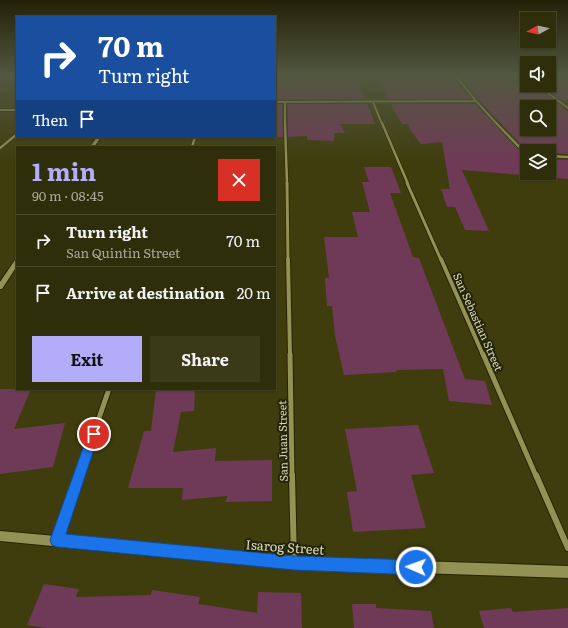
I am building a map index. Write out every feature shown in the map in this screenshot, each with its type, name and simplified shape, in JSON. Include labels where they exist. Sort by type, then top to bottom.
[{"type":"street","name":"San Juan Street","points":[[285,104],[294,563]]},
{"type":"street","name":"San Sebastian Street","points":[[374,104],[568,548]]},
{"type":"street","points":[[479,104],[520,148]]},
{"type":"street","points":[[0,110],[16,110]]},
{"type":"street","points":[[0,148],[16,135]]},
{"type":"street","points":[[556,156],[568,157]]},
{"type":"street","points":[[0,287],[16,263]]},
{"type":"street","points":[[57,540],[109,390]]},
{"type":"street","name":"Isarog Street","points":[[0,536],[57,540],[294,563],[568,572]]},
{"type":"building","points":[[276,104],[282,104],[283,137],[276,137]]},
{"type":"building","points":[[288,104],[367,104],[375,124],[340,124],[345,133],[334,133],[334,141],[307,140],[307,136],[288,137]]},
{"type":"building","points":[[391,104],[475,104],[520,151],[520,175],[462,170],[489,231],[465,230],[455,207],[447,207],[441,189],[450,189],[442,142],[421,144],[411,131],[408,124],[402,124]]},
{"type":"building","points":[[483,104],[520,104],[520,136],[556,136],[556,104],[559,104],[568,112],[568,154],[556,153],[556,144],[520,144]]},
{"type":"building","points":[[556,159],[568,160],[568,179],[556,178]]},
{"type":"building","points":[[364,167],[391,167],[401,193],[390,193],[413,257],[419,258],[465,379],[485,381],[492,405],[449,401],[443,369],[396,370],[397,372],[344,375],[335,336],[332,306],[327,306],[325,278],[329,278],[324,237],[358,237],[352,212],[370,212],[362,182],[369,182]]},
{"type":"building","points":[[0,389],[31,390],[14,429],[65,423],[53,467],[0,474]]},
{"type":"building","points":[[156,390],[195,390],[194,411],[181,412],[173,452],[216,448],[215,461],[272,460],[272,501],[226,502],[227,496],[182,500],[183,488],[128,488],[144,431],[151,431]]},
{"type":"building","points":[[418,425],[434,473],[411,475],[426,528],[353,532],[347,492],[357,491],[345,429]]},
{"type":"building","points":[[44,584],[79,589],[76,597],[151,595],[152,590],[200,597],[198,604],[257,613],[258,592],[301,593],[302,628],[47,628],[27,625]]},
{"type":"building","points":[[352,604],[376,604],[376,608],[431,611],[434,628],[354,628]]},
{"type":"building","points":[[511,608],[513,612],[568,608],[568,628],[484,628],[479,611]]},
{"type":"route","points":[[94,434],[57,540],[294,563],[416,567]]}]
